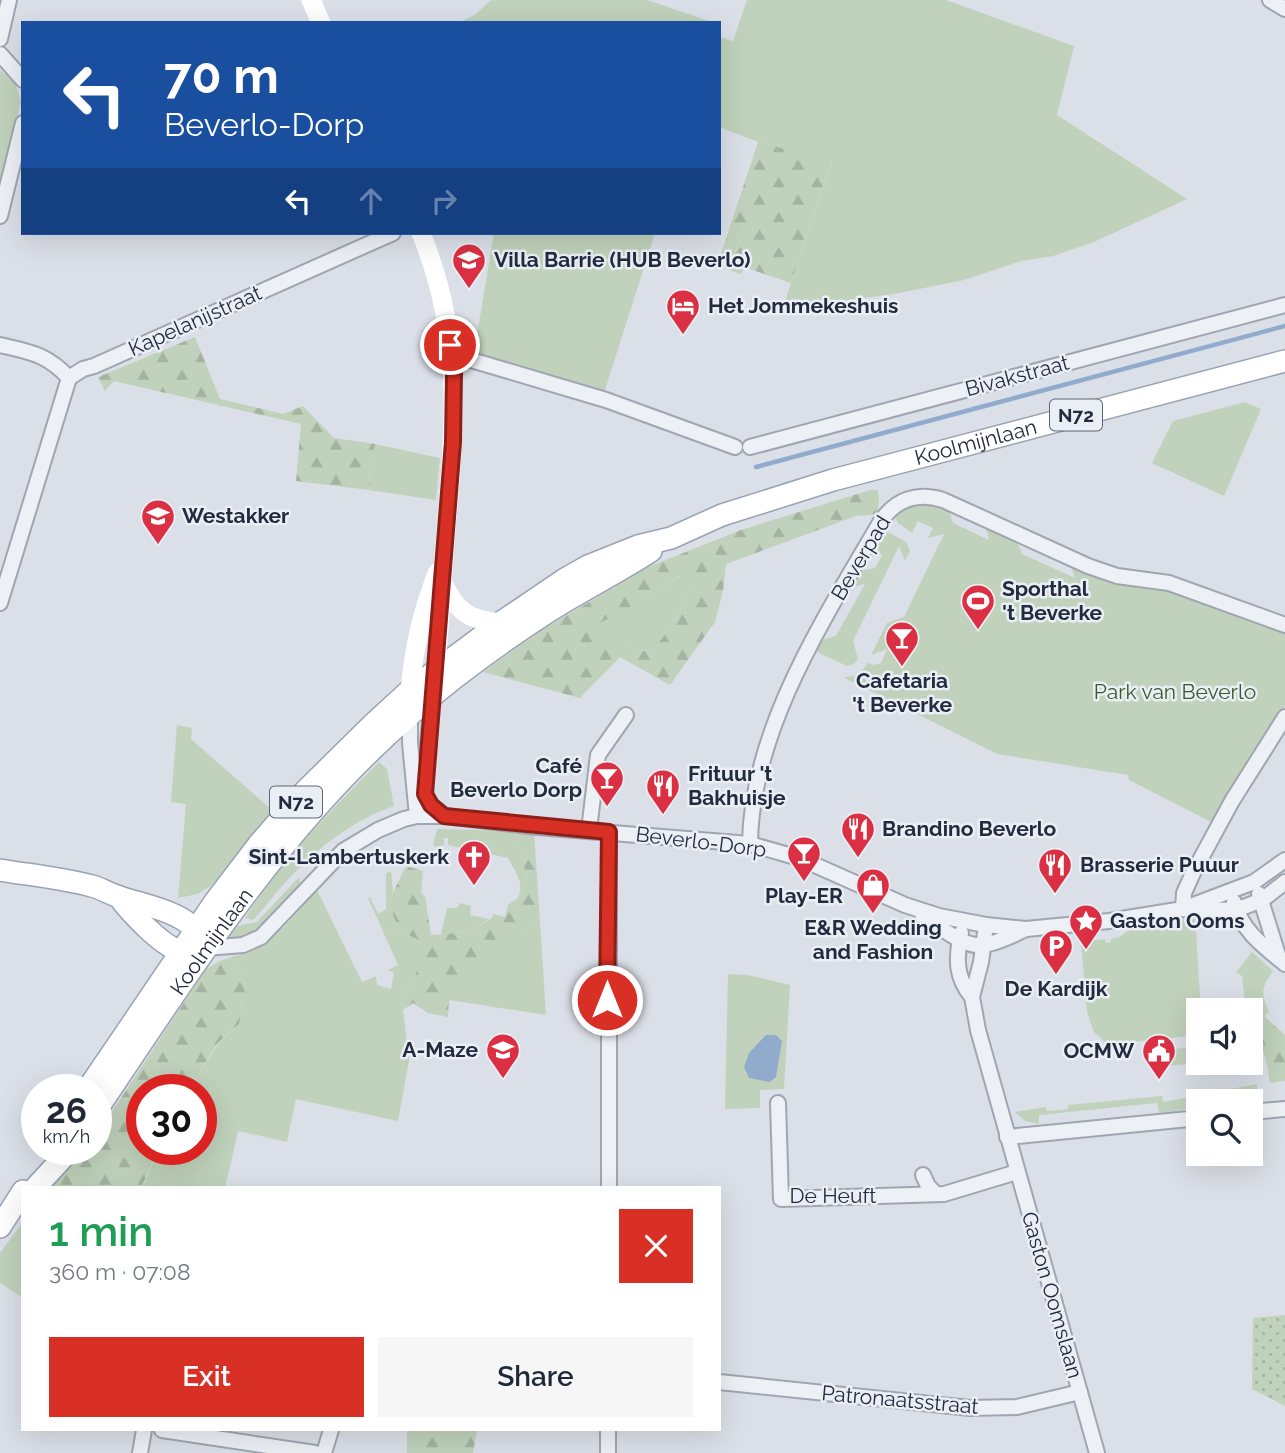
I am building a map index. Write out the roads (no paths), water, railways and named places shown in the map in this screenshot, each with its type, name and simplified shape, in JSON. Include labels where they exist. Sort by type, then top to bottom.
[{"type":"main road","name":"Koolmijnlaan","points":[[112,1087],[206,948],[299,826],[336,785],[411,714],[493,650],[552,610],[671,538],[722,516],[845,476],[1285,361]]},
{"type":"main road","name":"Koolmijnlaan","points":[[99,1074],[196,928],[258,845],[341,754],[410,690],[565,579],[588,566],[638,546],[671,538]]},
{"type":"main road","points":[[410,690],[432,697]]},
{"type":"main road","points":[[0,870],[94,886],[142,903],[196,928],[206,948],[180,951],[132,915],[119,897]]},
{"type":"main road","points":[[26,1186],[40,1165]]},
{"type":"main road","points":[[37,1186],[56,1165]]},
{"type":"main road","points":[[0,1228],[21,1195]]},
{"type":"main road","points":[[0,1228],[21,1204]]},
{"type":"street","points":[[0,39],[9,0]]},
{"type":"street","points":[[311,0],[320,21]]},
{"type":"street","points":[[1270,0],[1285,9]]},
{"type":"street","points":[[0,54],[21,78]]},
{"type":"street","points":[[0,216],[21,131]]},
{"type":"street","name":"Kapelanijstraat","points":[[69,378],[83,369],[389,235]]},
{"type":"street","points":[[422,235],[442,298],[454,373],[454,417],[443,584],[425,794],[431,805],[444,816]]},
{"type":"street","name":"Bivakstraat","points":[[451,354],[606,400],[742,447],[1285,305]]},
{"type":"street","points":[[0,345],[40,354],[69,378],[0,603]]},
{"type":"street","name":"Beverpad","points":[[750,844],[750,821],[770,737],[805,653],[881,521],[890,509],[906,500],[925,496],[943,500],[1088,566],[1117,576],[1169,583],[1285,625]]},
{"type":"street","points":[[417,816],[410,743],[410,690],[414,650],[422,615],[444,552]]},
{"type":"street","points":[[443,584],[466,615],[473,619],[500,623]]},
{"type":"street","points":[[590,830],[598,755],[626,715]]},
{"type":"street","points":[[1183,909],[1184,893],[1193,873],[1232,801],[1285,717]]},
{"type":"street","name":"Beverlo-Dorp","points":[[206,948],[243,945],[261,937],[343,851],[360,839],[417,816],[444,816],[750,844],[799,858],[905,905],[964,921],[1026,929]]},
{"type":"street","points":[[609,832],[609,1186]]},
{"type":"street","points":[[1183,909],[1254,881],[1285,860]]},
{"type":"street","points":[[1254,881],[1282,962]]},
{"type":"street","points":[[959,941],[993,945],[1026,929],[1110,921],[1183,909],[1236,910],[1262,900],[1285,882]]},
{"type":"street","points":[[1231,890],[1236,910],[1247,931],[1282,962]]},
{"type":"street","name":"Beverlo-Dorp","points":[[905,905],[959,941]]},
{"type":"street","name":"Gaston Oomslaan","points":[[964,921],[956,958],[960,977],[972,997],[1007,1137],[1097,1453]]},
{"type":"street","points":[[972,997],[986,925]]},
{"type":"street","name":"De Heuft","points":[[778,1103],[781,1199],[944,1194],[1017,1172]]},
{"type":"street","points":[[1263,1111],[1285,1109]]},
{"type":"street","points":[[1007,1137],[1186,1119]]},
{"type":"street","points":[[923,1175],[936,1194]]},
{"type":"street","name":"Patronaatsstraat","points":[[721,1382],[971,1408],[1017,1408],[1080,1392]]},
{"type":"street","points":[[140,1453],[144,1431]]},
{"type":"street","points":[[169,1431],[315,1453]]},
{"type":"street","points":[[324,1453],[331,1431]]},
{"type":"street","points":[[608,1431],[608,1453]]},
{"type":"water","points":[[766,1035],[776,1035],[782,1041],[776,1077],[770,1082],[749,1078],[744,1067],[749,1053]]},
{"type":"waterway","points":[[756,467],[1285,326]]},
{"type":"place","name":"Villa Barrie (HUB Beverlo)","points":[[469,290]]},
{"type":"place","name":"Het Jommekeshuis","points":[[683,336]]},
{"type":"place","name":"Westakker","points":[[158,546]]},
{"type":"place","name":"Sporthal 't Beverke","points":[[978,631]]},
{"type":"place","name":"Cafetaria 't Beverke","points":[[902,668]]},
{"type":"place","name":"Café Beverlo Dorp","points":[[607,808]]},
{"type":"place","name":"Frituur 't Bakhuisje","points":[[663,816]]},
{"type":"place","name":"Brandino Beverlo","points":[[858,859]]},
{"type":"place","name":"Play-ER","points":[[804,883]]},
{"type":"place","name":"Sint-Lambertuskerk","points":[[474,887]]},
{"type":"place","name":"Brasserie Puuur","points":[[1055,895]]},
{"type":"place","name":"E&R Wedding and Fashion","points":[[873,915]]},
{"type":"place","name":"Gaston Ooms","points":[[1086,951]]},
{"type":"place","name":"De Kardijk","points":[[1056,976]]},
{"type":"place","name":"A-Maze","points":[[503,1080]]},
{"type":"place","name":"OCMW","points":[[1159,1081]]},
{"type":"park label","name":"Park van Beverlo","points":[[1175,692]]}]
